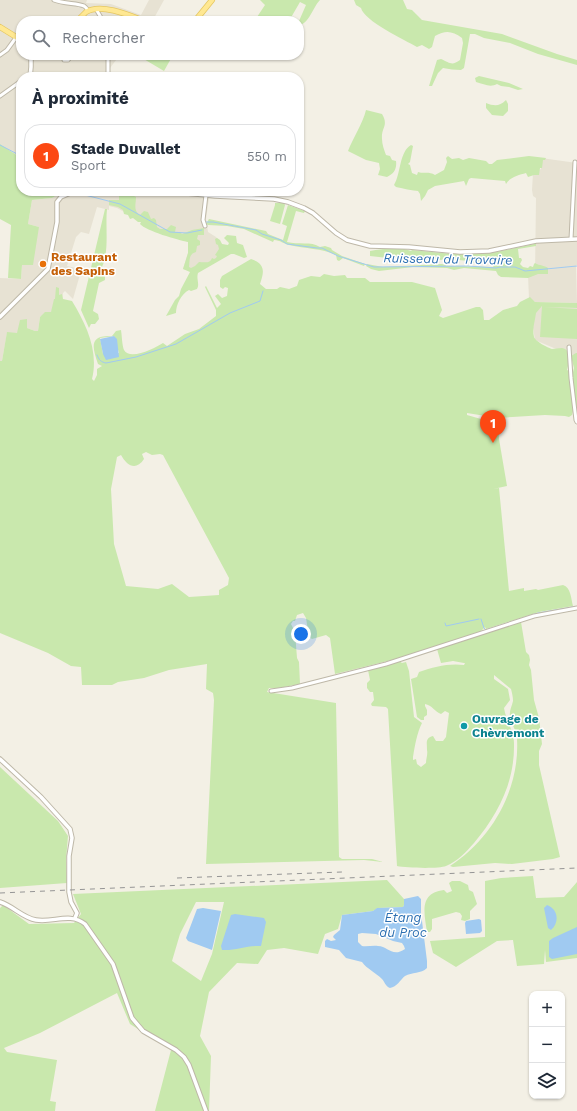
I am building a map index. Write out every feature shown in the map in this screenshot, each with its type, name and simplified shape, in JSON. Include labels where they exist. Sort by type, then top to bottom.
[{"type":"main road","points":[[199,16],[212,0]]},
{"type":"main road","points":[[82,16],[88,11],[96,9],[112,10],[129,16]]},
{"type":"main road","points":[[0,28],[14,39]]},
{"type":"main road","points":[[0,28],[16,39]]},
{"type":"street","points":[[54,0],[64,4],[83,6],[88,11]]},
{"type":"street","points":[[96,9],[100,16]]},
{"type":"street","points":[[0,54],[7,50],[14,39]]},
{"type":"street","points":[[31,60],[31,72]]},
{"type":"street","points":[[108,60],[108,72]]},
{"type":"street","points":[[0,96],[16,85]]},
{"type":"street","points":[[571,239],[575,162]]},
{"type":"street","points":[[0,317],[48,269],[57,222],[57,202],[63,196]]},
{"type":"street","points":[[204,196],[203,220],[205,226]]},
{"type":"street","points":[[220,196],[274,199],[295,204],[313,214],[341,236],[354,243],[370,246],[409,247],[460,252],[489,251],[538,241],[577,239]]},
{"type":"street","points":[[569,347],[571,378],[577,422]]},
{"type":"street","points":[[271,690],[292,688],[386,664],[534,616],[577,608]]},
{"type":"street","points":[[0,759],[41,797],[68,826],[72,838],[69,861],[69,894],[77,913],[75,918]]},
{"type":"street","points":[[0,902],[34,919],[75,918],[88,927],[112,961],[129,1011],[134,1021],[143,1031],[176,1050],[184,1057],[189,1065],[206,1111]]},
{"type":"shaded area","points":[[0,0],[87,0],[86,3],[111,4],[141,15],[149,0],[164,0],[155,16],[16,16],[16,60],[116,60],[110,68],[110,72],[16,72],[16,155],[0,144]]},
{"type":"shaded area","points":[[541,158],[577,163],[577,303],[535,302],[529,299],[528,275],[535,275],[536,198],[533,196],[532,190],[533,173],[541,169]]},
{"type":"shaded area","points":[[55,196],[209,196],[206,219],[208,232],[216,237],[222,244],[220,259],[197,272],[183,269],[188,253],[188,242],[164,234],[117,208],[109,206],[109,210],[97,207],[89,234],[81,232],[76,237],[67,266],[80,269],[81,271],[73,299],[65,291],[63,293],[62,300],[51,312],[40,317],[38,331],[27,328],[17,333],[7,333],[2,361],[0,361],[0,278],[21,279],[22,265],[39,227],[28,224],[32,200],[52,198]]},
{"type":"shaded area","points":[[535,306],[577,308],[577,357],[535,340],[533,327]]},
{"type":"green space","points":[[260,0],[320,0],[304,23],[304,16],[301,16],[306,5],[300,2],[292,16],[258,16],[265,5]]},
{"type":"green space","points":[[354,0],[403,0],[407,9],[412,10],[422,20],[502,34],[577,60],[577,65],[538,54],[510,43],[470,34],[464,68],[461,70],[454,70],[443,68],[438,73],[432,86],[429,86],[437,60],[441,59],[449,63],[453,63],[460,60],[463,43],[462,38],[455,34],[446,32],[435,36],[432,47],[429,49],[422,45],[417,47],[369,19],[361,8],[356,5]]},
{"type":"green space","points":[[145,60],[170,60],[164,71]]},
{"type":"green space","points":[[479,76],[509,83],[523,89],[518,90],[497,84],[492,86],[484,85],[476,82],[475,78]]},
{"type":"green space","points":[[506,100],[508,104],[508,111],[503,116],[492,115],[486,108],[486,103],[496,105],[501,104]]},
{"type":"green space","points":[[366,110],[382,114],[385,121],[382,135],[383,147],[386,155],[390,156],[392,160],[396,161],[394,171],[387,177],[378,175],[380,169],[379,163],[366,160],[348,151],[363,120]]},
{"type":"green space","points":[[0,144],[16,155],[16,196],[55,196],[52,198],[32,200],[28,224],[39,227],[33,265],[22,265],[21,279],[8,278],[11,225],[0,219]]},
{"type":"green space","points":[[411,145],[413,146],[410,162],[408,164],[410,165],[412,173],[417,175],[418,172],[431,173],[435,175],[444,170],[447,162],[446,158],[448,156],[452,159],[459,158],[463,160],[469,158],[486,161],[489,164],[492,164],[497,160],[529,156],[546,158],[543,160],[539,175],[528,177],[526,173],[512,178],[506,184],[505,181],[471,178],[466,186],[464,181],[435,186],[428,190],[421,201],[418,191],[396,187],[394,185],[404,153]]},
{"type":"green space","points":[[119,196],[136,197],[136,211],[140,215],[144,211],[148,212],[151,219],[154,218],[156,220],[157,227],[160,229],[167,229],[171,225],[176,227],[175,232],[180,232],[182,234],[192,230],[204,228],[204,235],[198,235],[197,239],[200,241],[200,245],[197,246],[196,252],[191,256],[189,267],[191,268],[199,262],[208,262],[212,258],[216,258],[217,256],[215,255],[219,249],[215,239],[217,238],[222,244],[228,245],[229,243],[224,238],[227,235],[236,236],[237,243],[243,245],[247,257],[244,258],[231,254],[198,273],[197,289],[186,292],[180,300],[176,313],[166,316],[179,296],[190,272],[183,269],[188,253],[188,242],[143,227],[140,224],[141,222],[138,222],[133,218],[130,219],[128,215],[124,214],[123,210],[109,205],[109,200],[119,200]]},
{"type":"green space","points":[[275,203],[284,203],[285,205],[280,224],[270,221]]},
{"type":"green space","points":[[288,205],[305,211],[304,213],[296,211],[287,242],[313,244],[320,247],[325,246],[331,248],[342,256],[365,264],[364,266],[343,258],[339,261],[337,260],[336,255],[325,251],[289,245],[276,240],[273,242],[244,229],[206,224],[209,219],[266,231],[268,234],[283,240],[287,226],[282,224]]},
{"type":"green space","points":[[105,209],[107,209],[106,248],[104,263],[101,269],[105,270],[105,280],[99,283],[93,311],[98,314],[99,319],[95,324],[91,324],[89,328],[81,310]]},
{"type":"green space","points":[[536,244],[536,246],[518,249],[519,258],[522,260],[520,264],[523,267],[528,268],[530,266],[533,267],[535,263],[545,266],[548,268],[548,274],[538,274],[528,278],[501,277],[496,271],[464,268],[454,270],[447,268],[413,267],[379,271],[366,266],[367,264],[383,267],[442,264],[448,266],[493,267],[495,262],[493,260],[489,262],[481,261],[474,263],[471,261],[441,260],[416,256],[388,258],[370,256],[370,251],[396,248],[411,251],[453,254],[478,253],[496,252]]},
{"type":"green space","points":[[251,259],[259,263],[263,269],[260,284],[266,289],[277,289],[280,287],[289,289],[297,286],[299,280],[311,276],[320,277],[324,274],[334,276],[345,275],[347,278],[365,278],[370,282],[412,282],[435,288],[442,310],[439,316],[443,318],[480,307],[483,310],[484,320],[489,320],[503,310],[517,306],[520,302],[530,297],[535,302],[577,303],[577,308],[544,307],[577,309],[577,339],[540,337],[542,306],[536,313],[533,331],[535,339],[542,344],[552,349],[565,349],[569,354],[567,370],[569,371],[573,411],[572,415],[569,417],[545,415],[498,418],[467,413],[467,415],[488,421],[488,433],[497,433],[496,423],[498,422],[499,439],[507,486],[493,489],[499,488],[509,591],[524,588],[524,591],[538,590],[563,585],[568,588],[573,606],[539,612],[486,629],[485,627],[479,633],[400,658],[335,674],[330,638],[326,635],[312,639],[309,637],[306,618],[303,613],[297,615],[295,621],[291,624],[295,632],[300,684],[279,688],[269,688],[267,692],[336,703],[339,857],[342,859],[372,859],[383,862],[364,860],[206,864],[214,700],[213,693],[206,689],[207,664],[169,670],[144,678],[118,682],[112,685],[82,685],[81,667],[71,666],[48,653],[0,633],[0,361],[2,361],[7,332],[17,333],[20,320],[27,319],[27,328],[38,331],[40,317],[45,312],[51,312],[55,299],[56,287],[59,288],[59,295],[62,294],[63,299],[72,301],[90,338],[94,358],[92,379],[94,381],[97,375],[97,369],[102,366],[98,364],[94,352],[94,343],[99,337],[112,336],[116,331],[121,330],[123,348],[127,353],[132,354],[143,352],[163,343],[167,346],[185,334],[199,329],[216,316],[216,310],[205,287],[206,286],[217,308],[221,304],[215,296],[218,294],[222,298],[227,296],[228,288],[225,287],[223,289],[220,287],[220,280],[222,276]],"holes":[[[114,336],[119,353],[103,354],[100,338]],[[146,452],[152,455],[163,455],[229,578],[228,585],[219,590],[219,595],[189,597],[172,584],[158,589],[126,586],[114,544],[111,489],[117,457],[121,455],[126,462],[132,466],[135,466],[141,463],[144,459],[142,454]]]},
{"type":"green space","points":[[576,353],[577,411],[572,376],[574,368],[571,356]]},
{"type":"green space","points":[[521,622],[526,652],[529,655],[530,660],[529,665],[531,670],[534,700],[539,718],[542,744],[539,751],[539,765],[560,857],[512,864],[495,863],[450,866],[479,842],[490,827],[508,794],[514,776],[517,758],[517,739],[510,714],[513,701],[511,689],[494,675],[494,679],[508,689],[510,700],[504,708],[513,734],[514,757],[508,784],[491,821],[462,856],[446,866],[415,868],[397,866],[388,709],[386,707],[372,706],[371,704],[374,700],[373,692],[370,692],[367,688],[367,683],[370,680],[368,670],[399,661],[402,663],[406,662],[409,671],[414,717],[422,723],[417,735],[413,757],[413,760],[416,759],[417,764],[421,767],[426,763],[428,739],[433,736],[436,741],[443,741],[446,737],[449,713],[445,711],[441,714],[425,704],[427,715],[424,717],[424,720],[417,717],[411,679],[417,677],[419,672],[436,667],[447,665],[464,665],[465,663],[453,661],[441,663],[437,649]]},
{"type":"green space","points":[[0,767],[58,821],[68,836],[66,860],[67,883],[0,888]]},
{"type":"green space","points":[[533,876],[536,898],[564,897],[577,882],[577,958],[546,962],[545,950],[544,964],[517,966],[513,940],[497,941],[456,967],[433,953],[430,941],[485,937],[485,881],[501,878]]},
{"type":"green space","points":[[387,880],[404,899],[404,905],[403,907],[378,908],[373,911],[342,915],[338,929],[325,934],[318,954],[284,948],[267,950],[258,964],[237,963],[209,992],[200,1036],[211,1056],[209,1111],[155,1111],[171,1050],[130,1024],[117,993],[40,1033],[4,1048],[7,1052],[57,1060],[50,1101],[56,1102],[55,1111],[0,1111],[0,908],[3,905],[29,924],[74,923],[81,914],[73,894]],"holes":[[[196,902],[224,902],[212,954],[201,981],[172,961],[180,934]]]},
{"type":"green space","points":[[452,881],[460,881],[468,885],[469,890],[473,892],[477,904],[470,911],[470,919],[465,921],[461,920],[462,916],[460,913],[456,912],[432,919],[432,929],[430,932],[427,932],[424,911],[427,899],[430,895],[436,892],[444,890],[447,893],[452,891],[449,883]]},
{"type":"water","points":[[114,336],[117,339],[119,357],[106,360],[103,354],[100,339]]},
{"type":"water","name":"Étang du Proc","points":[[418,896],[421,899],[421,913],[427,961],[427,968],[425,970],[405,976],[397,985],[390,988],[377,974],[366,967],[362,962],[346,958],[339,950],[325,947],[325,941],[327,939],[331,941],[336,940],[333,937],[340,930],[342,915],[373,911],[377,908],[403,907],[404,899]],"holes":[[[358,934],[376,934],[402,943],[405,949],[393,952],[381,946],[362,946],[358,942]]]},
{"type":"water","points":[[547,905],[554,909],[557,920],[551,930],[548,928],[544,908]]},
{"type":"water","points":[[203,908],[221,911],[212,950],[188,941],[186,938],[197,909]]},
{"type":"water","points":[[235,914],[264,918],[266,922],[261,946],[222,950],[221,946],[231,915]]},
{"type":"water","points":[[481,920],[482,931],[480,933],[466,934],[466,921]]},
{"type":"water","points":[[577,927],[577,954],[552,959],[549,957],[549,941]]},
{"type":"waterway","name":"Ruisseau du Trovaire","points":[[0,145],[16,153]]},
{"type":"waterway","name":"Ruisseau du Trovaire","points":[[89,196],[120,204],[170,232],[187,233],[202,230]]},
{"type":"waterway","name":"Ruisseau du Trovaire","points":[[205,222],[213,222],[256,230],[287,244],[322,248],[338,256],[374,267],[515,267],[525,271],[577,266]]},
{"type":"waterway","points":[[97,355],[100,360],[106,363],[136,357],[176,344],[230,313],[260,301],[263,291]]},
{"type":"waterway","points":[[481,619],[486,630],[538,613],[573,607]]},
{"type":"waterway","points":[[445,623],[446,626],[479,619]]},
{"type":"railway","points":[[0,893],[577,868]]},
{"type":"railway","points":[[177,878],[342,872]]},
{"type":"place","name":"Restaurant des Sapins","points":[[43,264]]},
{"type":"place","name":"Stade Duvallet","points":[[493,443]]},
{"type":"place","name":"Ouvrage de Chèvremont","points":[[464,726]]}]
